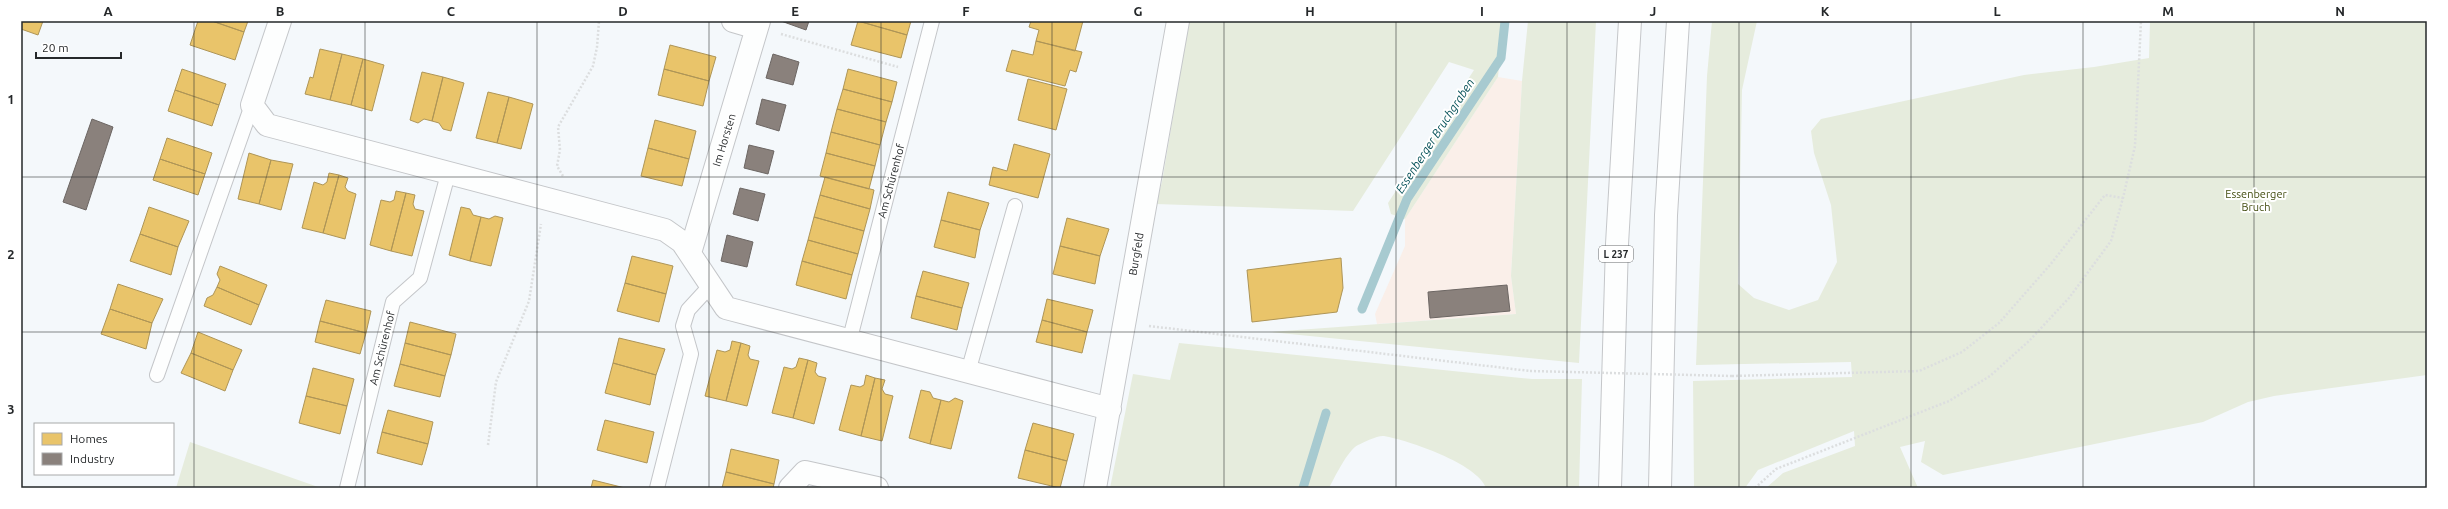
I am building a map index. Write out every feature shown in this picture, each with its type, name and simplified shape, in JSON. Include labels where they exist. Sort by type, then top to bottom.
[{"type":"main road","points":[[280,21],[252,105],[267,125],[448,174],[558,201],[665,230],[682,242],[726,308],[849,342],[1110,408]]},
{"type":"main road","points":[[733,21],[758,24]]},
{"type":"main road","name":"Burgfeld","points":[[1095,488],[1110,408],[1123,323],[1178,21]]},
{"type":"main road","name":"L 237","points":[[1610,488],[1617,244],[1630,21]]},
{"type":"main road","points":[[1660,488],[1666,215],[1678,21]]},
{"type":"main road","name":"Im Horsten","points":[[690,253],[758,24]]},
{"type":"main road","points":[[790,488],[805,472],[878,488]]},
{"type":"lane","name":"Am Schürenhof","points":[[849,342],[920,73],[932,21]]},
{"type":"lane","points":[[157,375],[252,105]]},
{"type":"lane","name":"Am Schürenhof","points":[[347,488],[393,302],[420,278],[448,174]]},
{"type":"lane","points":[[968,372],[1015,206]]},
{"type":"lane","points":[[658,488],[691,354],[683,326],[688,310],[712,285]]},
{"type":"path","points":[[488,445],[496,382],[529,301],[542,217],[558,201],[564,178],[557,166],[560,150],[558,127],[593,66],[597,47],[599,21]]},
{"type":"path","points":[[1755,488],[1776,469],[1949,401],[1990,376],[2029,341],[2069,298],[2111,241],[2123,198],[2135,146],[2141,21]]},
{"type":"path","points":[[758,24],[920,73]]},
{"type":"path","points":[[1123,323],[1530,371],[1732,376],[1919,371],[1962,352],[1999,323],[2050,265],[2105,195],[2123,198]]},
{"type":"shaded area","points":[[1498,77],[1522,81],[1511,276],[1516,314],[1377,324],[1375,314],[1405,246],[1405,219]]},
{"type":"green space","points":[[1189,21],[1503,21],[1498,77],[1405,219],[1391,214],[1388,203],[1474,70],[1449,62],[1353,211],[1156,204],[1162,182]]},
{"type":"green space","points":[[1528,21],[1596,21],[1579,363],[1269,332],[1516,314],[1511,276],[1522,81]]},
{"type":"green space","name":"Essenberger Bruch","points":[[1712,21],[1757,21],[1742,90],[1738,284],[1754,298],[1789,310],[1818,300],[1837,262],[1831,205],[1814,153],[1811,131],[1821,119],[2024,75],[2094,67],[2149,58],[2150,21],[2427,21],[2427,375],[2274,396],[2248,402],[2203,422],[1943,475],[1921,462],[1925,441],[1900,447],[1918,488],[1766,488],[1783,473],[1855,446],[1854,431],[1758,470],[1745,488],[1694,488],[1693,381],[1852,377],[1851,362],[1696,365],[1707,76]]},
{"type":"green space","points":[[1179,343],[1532,379],[1582,379],[1579,488],[1486,488],[1480,479],[1470,470],[1441,454],[1409,442],[1381,436],[1354,448],[1329,488],[1110,488],[1133,374],[1170,380]]},
{"type":"green space","points":[[190,442],[321,488],[176,488]]},
{"type":"building: Homes","points":[[21,21],[43,21],[38,35],[21,29]]},
{"type":"building: Homes","points":[[198,21],[212,21],[244,32],[235,60],[190,45]]},
{"type":"building: Homes","points":[[212,21],[248,21],[244,32]]},
{"type":"building: Homes","points":[[858,21],[907,35],[901,58],[851,45]]},
{"type":"building: Homes","points":[[858,21],[911,21],[907,35]]},
{"type":"building: Homes","points":[[1031,21],[1083,21],[1075,51],[1036,41],[1039,30],[1029,27]]},
{"type":"building: Homes","points":[[1036,41],[1082,52],[1076,72],[1070,70],[1065,86],[1006,71],[1012,50],[1033,55]]},
{"type":"building: Homes","points":[[670,45],[716,57],[709,81],[664,69]]},
{"type":"building: Homes","points":[[320,49],[342,54],[330,100],[305,94],[310,77],[313,78]]},
{"type":"building: Homes","points":[[342,54],[363,59],[351,105],[330,100]]},
{"type":"building: Homes","points":[[363,59],[384,65],[372,111],[351,105]]},
{"type":"building: Homes","points":[[182,69],[226,84],[219,105],[175,90]]},
{"type":"building: Homes","points":[[664,69],[709,81],[703,106],[658,95]]},
{"type":"building: Homes","points":[[848,69],[897,82],[892,102],[843,89]]},
{"type":"building: Homes","points":[[422,72],[443,77],[432,121],[424,119],[418,123],[410,120]]},
{"type":"building: Homes","points":[[443,77],[464,83],[451,131],[443,129],[439,123],[432,121]]},
{"type":"building: Homes","points":[[1028,79],[1067,89],[1056,130],[1018,120]]},
{"type":"building: Homes","points":[[843,89],[892,102],[886,122],[837,109]]},
{"type":"building: Homes","points":[[175,90],[219,105],[212,126],[168,111]]},
{"type":"building: Homes","points":[[488,92],[509,97],[497,143],[476,138]]},
{"type":"building: Homes","points":[[509,97],[533,104],[521,149],[497,143]]},
{"type":"building: Homes","points":[[837,109],[886,122],[880,145],[831,132]]},
{"type":"building: Homes","points":[[655,120],[696,131],[689,159],[648,148]]},
{"type":"building: Homes","points":[[831,132],[880,145],[875,166],[826,153]]},
{"type":"building: Homes","points":[[167,138],[212,153],[205,174],[160,159]]},
{"type":"building: Homes","points":[[1014,144],[1050,154],[1038,198],[989,185],[993,167],[1007,171]]},
{"type":"building: Homes","points":[[648,148],[689,159],[682,186],[641,176]]},
{"type":"building: Homes","points":[[249,153],[271,160],[259,204],[238,199]]},
{"type":"building: Homes","points":[[826,153],[875,166],[869,189],[820,176]]},
{"type":"building: Homes","points":[[160,159],[205,174],[198,195],[153,180]]},
{"type":"building: Homes","points":[[271,160],[293,164],[281,210],[259,204]]},
{"type":"building: Homes","points":[[329,173],[339,175],[323,233],[302,228],[314,182],[323,185],[327,182]]},
{"type":"building: Homes","points":[[339,175],[348,178],[345,187],[348,191],[356,194],[345,239],[323,233]]},
{"type":"building: Homes","points":[[825,177],[874,190],[870,209],[820,195]]},
{"type":"building: Homes","points":[[396,191],[406,193],[391,251],[370,245],[381,200],[390,202],[394,200]]},
{"type":"building: Homes","points":[[948,192],[989,203],[980,230],[941,220]]},
{"type":"building: Homes","points":[[406,193],[415,195],[413,204],[415,209],[424,211],[412,256],[391,251]]},
{"type":"building: Homes","points":[[820,195],[870,209],[864,231],[814,217]]},
{"type":"building: Homes","points":[[149,207],[189,221],[178,247],[140,234]]},
{"type":"building: Homes","points":[[461,207],[470,209],[473,215],[481,217],[470,261],[449,255]]},
{"type":"building: Homes","points":[[495,216],[503,218],[491,266],[470,261],[481,217],[489,219]]},
{"type":"building: Homes","points":[[814,217],[864,231],[858,254],[808,240]]},
{"type":"building: Homes","points":[[1067,218],[1109,229],[1100,256],[1060,246]]},
{"type":"building: Homes","points":[[941,220],[980,230],[975,258],[934,247]]},
{"type":"building: Homes","points":[[140,234],[178,247],[171,275],[130,261]]},
{"type":"building: Homes","points":[[808,240],[858,254],[852,275],[802,261]]},
{"type":"building: Homes","points":[[1060,246],[1100,256],[1095,284],[1053,274]]},
{"type":"building: Homes","points":[[632,256],[673,266],[666,294],[625,283]]},
{"type":"building: Homes","points":[[1341,258],[1343,288],[1337,312],[1252,322],[1247,270]]},
{"type":"building: Homes","points":[[802,261],[852,275],[846,299],[796,285]]},
{"type":"building: Homes","points":[[220,266],[267,285],[259,305],[217,287],[220,280],[217,274]]},
{"type":"building: Homes","points":[[923,271],[969,283],[962,308],[916,296]]},
{"type":"building: Homes","points":[[625,283],[666,294],[659,322],[617,311]]},
{"type":"building: Homes","points":[[118,284],[163,299],[152,323],[110,309]]},
{"type":"building: Homes","points":[[217,287],[259,305],[251,325],[204,306],[207,298],[213,295]]},
{"type":"building: Homes","points":[[916,296],[962,308],[957,330],[911,318]]},
{"type":"building: Homes","points":[[1047,299],[1093,310],[1087,332],[1042,320]]},
{"type":"building: Homes","points":[[326,300],[371,311],[366,333],[320,321]]},
{"type":"building: Homes","points":[[110,309],[152,323],[146,349],[101,334]]},
{"type":"building: Homes","points":[[1042,320],[1087,332],[1082,353],[1036,342]]},
{"type":"building: Homes","points":[[320,321],[366,333],[360,354],[315,342]]},
{"type":"building: Homes","points":[[410,322],[456,334],[451,355],[405,343]]},
{"type":"building: Homes","points":[[198,332],[242,350],[233,370],[191,353]]},
{"type":"building: Homes","points":[[619,338],[665,349],[656,375],[613,363]]},
{"type":"building: Homes","points":[[732,341],[741,343],[726,401],[705,396],[717,350],[725,352],[730,350]]},
{"type":"building: Homes","points":[[405,343],[451,355],[445,376],[400,364]]},
{"type":"building: Homes","points":[[741,343],[750,346],[748,355],[750,359],[759,361],[747,406],[726,401]]},
{"type":"building: Homes","points":[[191,353],[233,370],[225,391],[181,373]]},
{"type":"building: Homes","points":[[799,358],[808,360],[793,418],[772,413],[784,367],[792,369],[796,367]]},
{"type":"building: Homes","points":[[808,360],[817,363],[815,372],[818,376],[826,378],[814,424],[793,418]]},
{"type":"building: Homes","points":[[613,363],[656,375],[650,405],[605,393]]},
{"type":"building: Homes","points":[[400,364],[445,376],[440,397],[394,386]]},
{"type":"building: Homes","points":[[313,368],[354,379],[347,406],[306,396]]},
{"type":"building: Homes","points":[[866,375],[875,378],[861,436],[839,430],[851,385],[860,387],[864,385]]},
{"type":"building: Homes","points":[[875,378],[885,380],[882,389],[885,394],[893,396],[882,441],[861,436]]},
{"type":"building: Homes","points":[[921,390],[930,392],[933,398],[941,400],[930,444],[909,438]]},
{"type":"building: Homes","points":[[306,396],[347,406],[340,434],[299,423]]},
{"type":"building: Homes","points":[[955,398],[963,401],[951,449],[930,444],[941,400],[949,402]]},
{"type":"building: Homes","points":[[388,410],[433,422],[428,444],[382,432]]},
{"type":"building: Homes","points":[[605,420],[654,432],[647,463],[597,450]]},
{"type":"building: Homes","points":[[1033,423],[1074,434],[1067,461],[1025,450]]},
{"type":"building: Homes","points":[[382,432],[428,444],[422,465],[377,453]]},
{"type":"building: Homes","points":[[731,449],[779,460],[774,484],[726,472]]},
{"type":"building: Homes","points":[[1025,450],[1067,461],[1060,488],[1018,478]]},
{"type":"building: Homes","points":[[726,472],[774,484],[773,488],[722,488]]},
{"type":"building: Homes","points":[[593,480],[625,488],[591,488]]},
{"type":"building: Industry","points":[[781,21],[809,21],[806,30]]},
{"type":"building: Industry","points":[[773,54],[799,62],[793,85],[766,78]]},
{"type":"building: Industry","points":[[762,99],[786,105],[779,131],[756,124]]},
{"type":"building: Industry","points":[[92,119],[113,127],[86,210],[63,202]]},
{"type":"building: Industry","points":[[749,145],[774,151],[768,174],[744,168]]},
{"type":"building: Industry","points":[[740,188],[765,194],[758,221],[733,214]]},
{"type":"building: Industry","points":[[727,235],[753,242],[747,267],[721,261]]},
{"type":"building: Industry","points":[[1507,285],[1510,311],[1430,318],[1428,292]]},
{"type":"waterway","name":"Essenberger Bruchgraben","points":[[1362,309],[1407,199],[1501,58],[1505,21]]},
{"type":"waterway","name":"Essenberger Bruchgraben","points":[[1303,488],[1326,413]]}]
